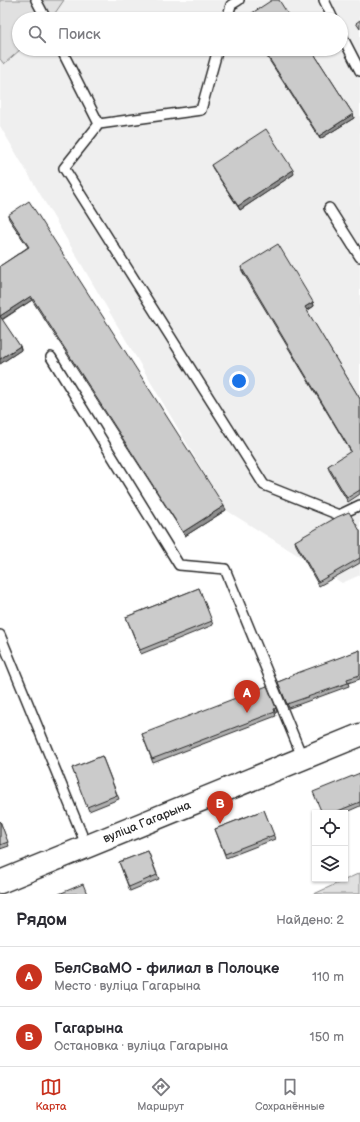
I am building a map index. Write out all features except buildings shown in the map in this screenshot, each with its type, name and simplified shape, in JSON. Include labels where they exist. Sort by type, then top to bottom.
[{"type":"main road","name":"вуліца Гагарына","points":[[0,882],[360,735]]},
{"type":"lane","points":[[36,0],[42,12]]},
{"type":"lane","points":[[229,12],[231,5],[239,0]]},
{"type":"lane","points":[[324,0],[330,12]]},
{"type":"lane","points":[[348,48],[360,71]]},
{"type":"lane","points":[[65,56],[99,124]]},
{"type":"lane","points":[[216,56],[201,110],[99,124],[64,168],[264,485],[339,515],[360,506]]},
{"type":"lane","points":[[329,208],[360,256]]},
{"type":"lane","points":[[52,357],[179,565],[224,569],[303,759]]},
{"type":"lane","points":[[0,635],[87,847]]},
{"type":"shaded area","points":[[0,0],[360,0],[360,575],[342,583],[226,510],[0,126]]},
{"type":"shaded area","points":[[0,0],[64,0],[56,12],[12,12],[13,56],[4,64],[0,59]]},
{"type":"shaded area","points":[[360,873],[360,894],[314,894],[340,882],[348,882],[348,878]]},
{"type":"place","name":"БелСваМО - филиал в Полоцке","points":[[247,713]]},
{"type":"place","name":"Гагарына","points":[[220,824]]}]
